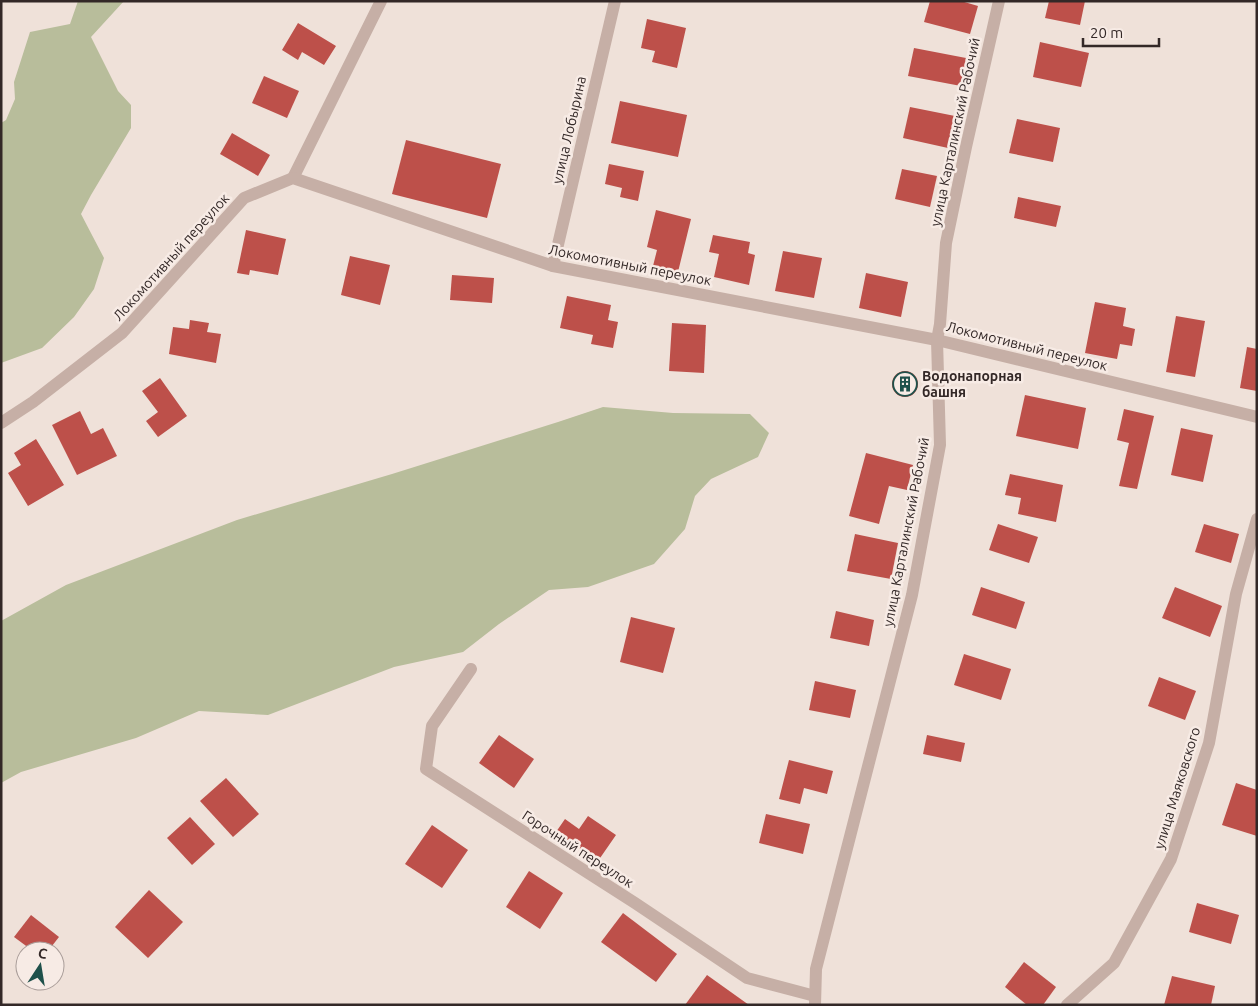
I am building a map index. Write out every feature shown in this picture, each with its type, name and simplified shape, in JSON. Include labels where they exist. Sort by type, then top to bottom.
[{"type":"street","points":[[293,178],[381,1]]},
{"type":"street","name":"улица Лобырина","points":[[553,266],[615,1]]},
{"type":"street","name":"улица Карталинский Рабочий","points":[[815,1001],[816,969],[912,595],[940,445],[937,340],[946,244],[999,1]]},
{"type":"street","name":"Локомотивный переулок","points":[[1,424],[33,402],[122,333],[244,198],[293,178],[553,266],[937,340],[1257,417]]},
{"type":"street","name":"улица Маяковского","points":[[1067,1005],[1114,962],[1171,859],[1209,743],[1236,594],[1257,519]]},
{"type":"street","name":"Горочный переулок","points":[[471,669],[432,726],[426,768],[748,978],[815,1001]]},
{"type":"green space","points":[[78,1],[124,1],[91,37],[118,91],[131,105],[131,128],[81,214],[104,258],[94,289],[74,317],[42,348],[1,363],[1,123],[6,120],[15,99],[14,82],[30,32],[70,24]]},
{"type":"green space","points":[[603,407],[673,413],[750,414],[769,433],[758,457],[711,479],[695,496],[685,529],[654,564],[588,587],[549,590],[499,624],[463,652],[394,667],[268,715],[199,711],[136,738],[21,772],[1,783],[1,621],[66,585],[237,520],[392,474]]},
{"type":"building","points":[[930,1],[961,1],[978,6],[970,34],[924,22]]},
{"type":"building","points":[[1049,1],[1085,1],[1080,25],[1045,18]]},
{"type":"building","points":[[647,19],[686,28],[677,68],[652,62],[655,51],[641,48]]},
{"type":"building","points":[[298,23],[336,46],[324,65],[302,52],[298,60],[282,50]]},
{"type":"building","points":[[1040,42],[1089,53],[1081,87],[1033,77]]},
{"type":"building","points":[[914,48],[966,58],[961,86],[908,76]]},
{"type":"building","points":[[264,76],[299,91],[287,118],[252,103]]},
{"type":"building","points":[[620,101],[687,115],[678,157],[611,143]]},
{"type":"building","points":[[910,107],[955,116],[948,148],[903,138]]},
{"type":"building","points":[[1017,119],[1060,128],[1053,162],[1009,153]]},
{"type":"building","points":[[232,133],[270,155],[258,176],[220,154]]},
{"type":"building","points":[[406,140],[501,164],[487,218],[392,194]]},
{"type":"building","points":[[609,164],[644,171],[638,201],[620,197],[622,188],[605,184]]},
{"type":"building","points":[[902,169],[937,176],[930,207],[895,199]]},
{"type":"building","points":[[1018,197],[1061,206],[1056,227],[1014,218]]},
{"type":"building","points":[[656,210],[691,219],[677,276],[652,270],[657,250],[647,247]]},
{"type":"building","points":[[246,230],[286,239],[278,275],[250,270],[249,275],[237,273]]},
{"type":"building","points":[[713,235],[750,242],[748,253],[755,255],[749,285],[714,277],[719,254],[709,252]]},
{"type":"building","points":[[783,251],[822,258],[814,298],[775,291]]},
{"type":"building","points":[[350,256],[390,265],[380,305],[341,295]]},
{"type":"building","points":[[866,273],[908,282],[901,317],[859,308]]},
{"type":"building","points":[[452,275],[494,278],[492,303],[450,300]]},
{"type":"building","points":[[567,296],[611,305],[608,320],[618,322],[613,348],[591,344],[593,335],[560,328]]},
{"type":"building","points":[[1095,302],[1126,308],[1123,326],[1135,329],[1132,346],[1120,344],[1117,359],[1085,353]]},
{"type":"building","points":[[1176,316],[1205,321],[1195,377],[1166,372]]},
{"type":"building","points":[[190,320],[209,323],[207,332],[221,334],[216,363],[169,354],[173,327],[189,329]]},
{"type":"building","points":[[672,323],[706,325],[704,373],[669,371]]},
{"type":"building","points":[[1247,347],[1257,349],[1257,391],[1240,388]]},
{"type":"building","name":"Водонапорная башня","points":[[905,371],[915,374],[918,384],[915,394],[905,397],[895,394],[892,384],[895,374]]},
{"type":"building","points":[[160,378],[187,416],[158,437],[146,421],[158,412],[142,391]]},
{"type":"building","points":[[1025,395],[1086,408],[1078,449],[1016,436]]},
{"type":"building","points":[[1124,409],[1154,416],[1137,489],[1119,486],[1129,443],[1117,440]]},
{"type":"building","points":[[80,411],[91,434],[103,428],[117,456],[77,475],[52,425]]},
{"type":"building","points":[[1181,428],[1213,435],[1203,482],[1171,475]]},
{"type":"building","points":[[36,439],[64,485],[28,506],[8,473],[21,465],[14,453]]},
{"type":"building","points":[[866,453],[913,465],[907,490],[889,486],[879,524],[849,516]]},
{"type":"building","points":[[1010,474],[1063,485],[1056,522],[1018,514],[1021,498],[1005,495]]},
{"type":"building","points":[[998,524],[1038,537],[1029,563],[989,550]]},
{"type":"building","points":[[1204,524],[1239,534],[1231,563],[1195,552]]},
{"type":"building","points":[[855,534],[898,543],[891,579],[847,571]]},
{"type":"building","points":[[981,587],[1025,602],[1016,629],[972,615]]},
{"type":"building","points":[[1175,587],[1222,606],[1210,637],[1162,618]]},
{"type":"building","points":[[836,611],[874,620],[869,646],[830,638]]},
{"type":"building","points":[[631,617],[675,628],[663,673],[620,662]]},
{"type":"building","points":[[964,654],[1011,669],[1001,700],[954,685]]},
{"type":"building","points":[[1159,677],[1196,691],[1185,720],[1148,706]]},
{"type":"building","points":[[815,681],[856,690],[850,718],[809,710]]},
{"type":"building","points":[[499,735],[534,759],[514,788],[479,763]]},
{"type":"building","points":[[927,735],[965,743],[961,762],[923,754]]},
{"type":"building","points":[[789,760],[833,771],[827,794],[804,788],[800,804],[779,799]]},
{"type":"building","points":[[226,778],[259,814],[233,837],[200,801]]},
{"type":"building","points":[[1236,783],[1257,790],[1257,836],[1222,825]]},
{"type":"building","points":[[766,814],[810,824],[803,854],[759,843]]},
{"type":"building","points":[[588,816],[616,835],[598,861],[556,832],[565,819],[579,829]]},
{"type":"building","points":[[190,817],[215,844],[192,865],[167,838]]},
{"type":"building","points":[[432,825],[468,850],[442,888],[405,864]]},
{"type":"building","points":[[529,871],[563,893],[540,929],[506,907]]},
{"type":"building","points":[[149,890],[183,922],[148,958],[115,927]]},
{"type":"building","points":[[1197,903],[1239,915],[1231,944],[1189,932]]},
{"type":"building","points":[[623,913],[677,954],[656,982],[601,942]]},
{"type":"building","points":[[31,915],[59,937],[56,941],[19,941],[14,937]]},
{"type":"building","points":[[1024,962],[1056,987],[1043,1005],[1027,1005],[1005,987]]},
{"type":"building","points":[[707,975],[749,1005],[685,1005]]},
{"type":"building","points":[[1172,976],[1215,986],[1211,1005],[1164,1005]]},
{"type":"place","name":"Водонапорная башня","points":[[905,384]]}]
